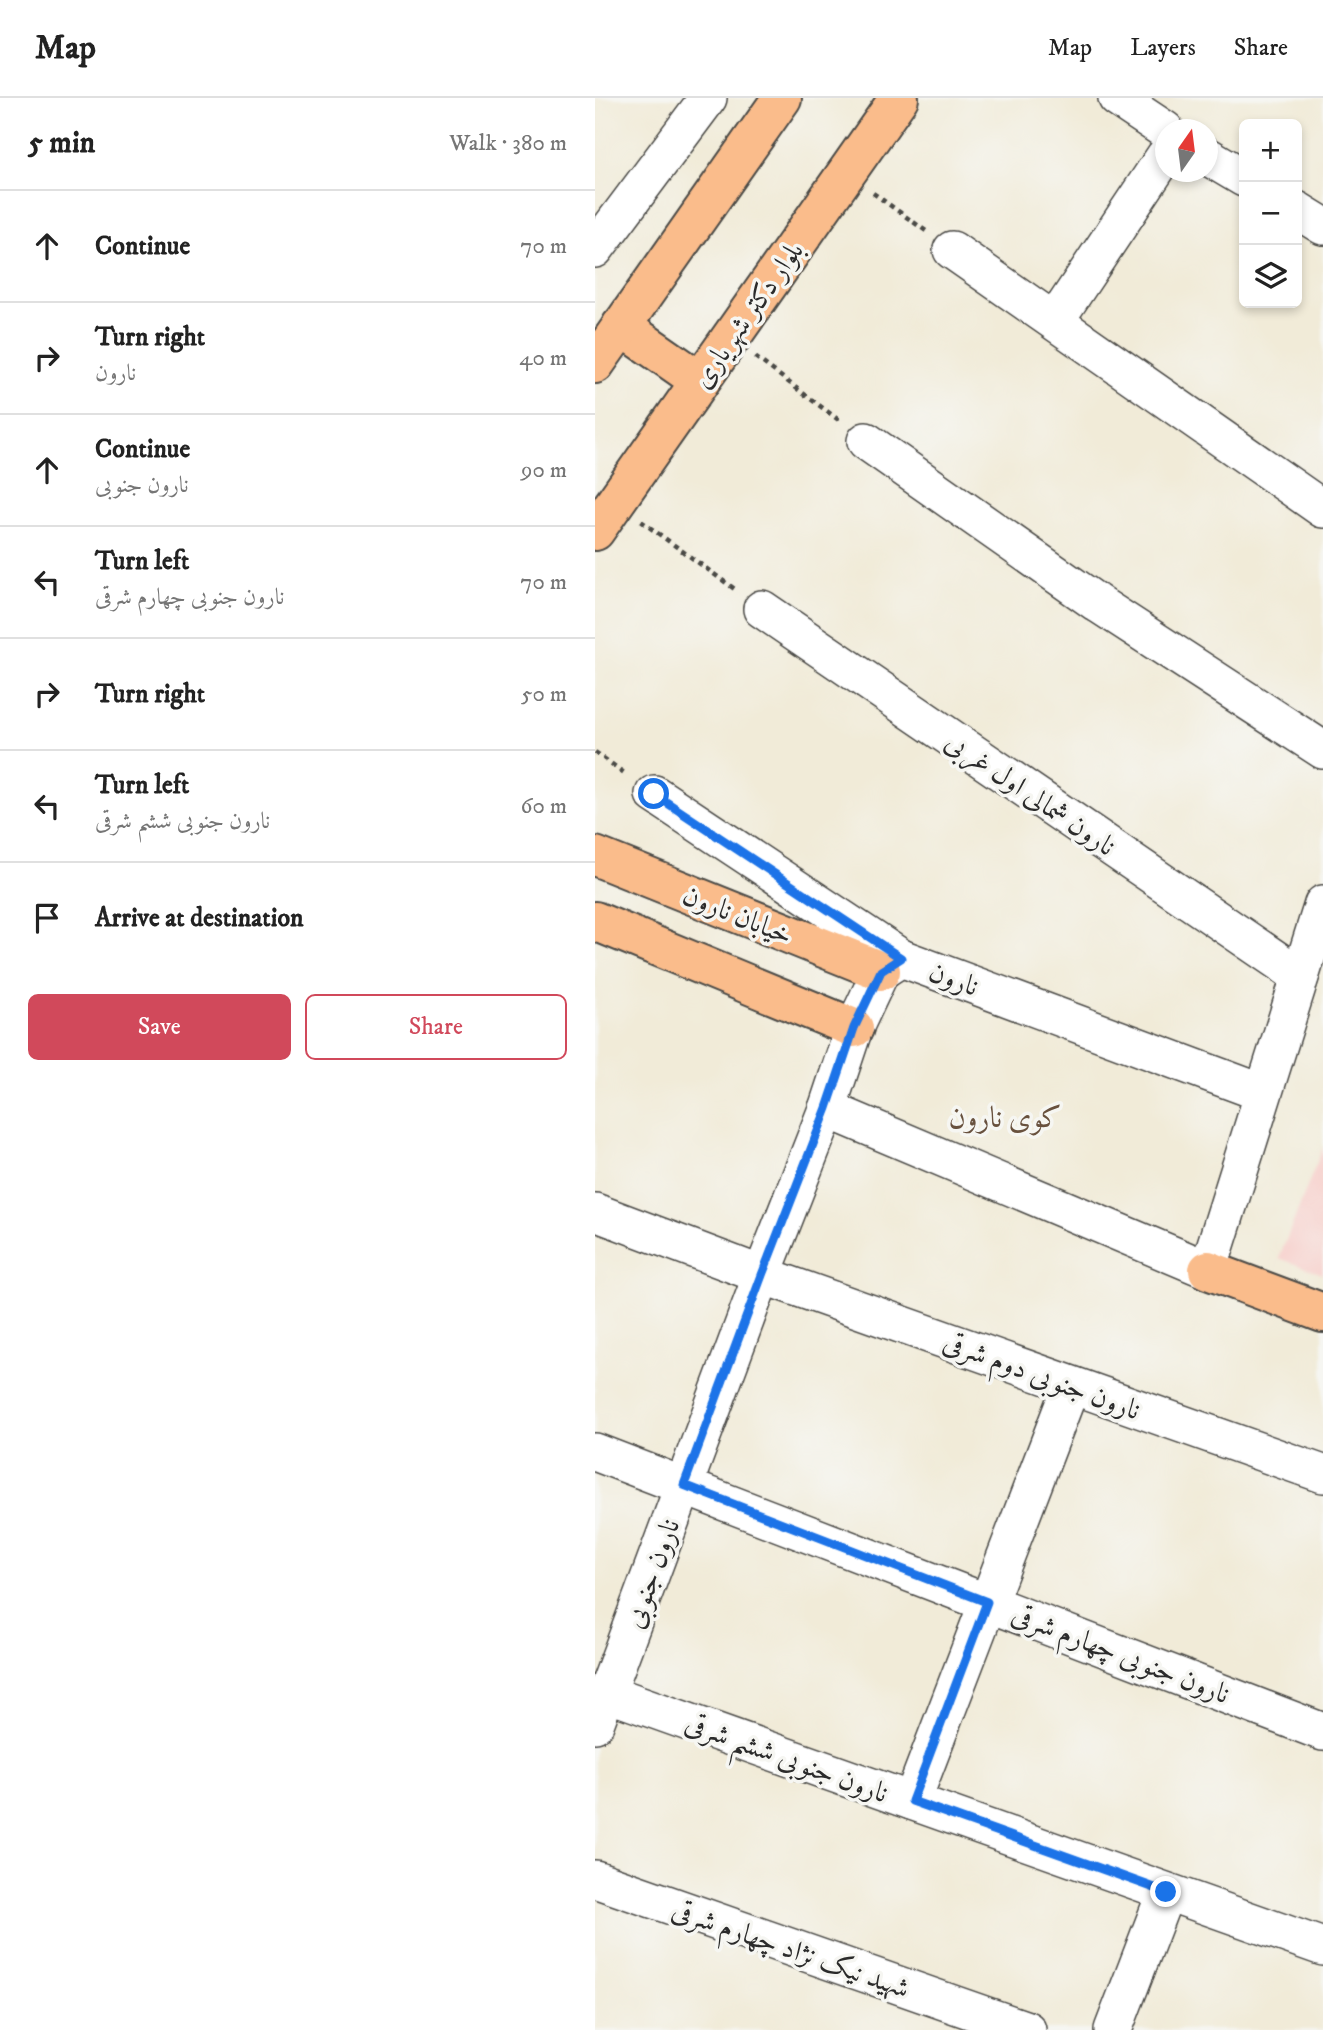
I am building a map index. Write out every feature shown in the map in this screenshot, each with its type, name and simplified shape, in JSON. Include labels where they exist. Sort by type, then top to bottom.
[{"type":"main road","points":[[595,364],[782,98]]},
{"type":"main road","name":"بلوار دکتر شهریاری","points":[[605,516],[899,98]]},
{"type":"main road","points":[[621,326],[700,382]]},
{"type":"main road","name":"خیابان نارون","points":[[595,856],[891,965]]},
{"type":"main road","points":[[595,921],[854,1028]]},
{"type":"main road","points":[[1208,1270],[1323,1313]]},
{"type":"street","points":[[595,249],[708,98]]},
{"type":"street","points":[[1117,98],[1155,123]]},
{"type":"street","points":[[1218,163],[1239,175]]},
{"type":"street","points":[[1055,321],[1155,171]]},
{"type":"street","points":[[1302,213],[1323,226]]},
{"type":"street","points":[[952,250],[1323,509]]},
{"type":"street","points":[[866,441],[1100,604],[1323,750]]},
{"type":"street","name":"نارون شمالی اول غربی","points":[[762,609],[1300,976]]},
{"type":"street","name":"نارون","points":[[654,794],[891,965],[1263,1093]]},
{"type":"street","points":[[891,965],[854,1028],[827,1108],[1208,1270],[1323,904]]},
{"type":"street","name":"نارون جنوبی","points":[[601,1708],[827,1108]]},
{"type":"street","name":"نارون جنوبی دوم شرقی","points":[[595,1212],[762,1275],[1323,1474]]},
{"type":"street","points":[[912,1801],[1071,1385]]},
{"type":"street","name":"نارون جنوبی چهارم شرقی","points":[[595,1452],[1323,1732]]},
{"type":"street","name":"نارون جنوبی ششم شرقی","points":[[601,1708],[912,1801],[1323,1947]]},
{"type":"street","name":"شهید نیک نژاد چهارم شرقی","points":[[595,1879],[1027,2030]]},
{"type":"street","points":[[1113,2030],[1166,1892]]},
{"type":"path","points":[[846,174],[952,250]]},
{"type":"path","points":[[730,338],[866,441]]},
{"type":"path","points":[[605,516],[762,609]]},
{"type":"path","points":[[595,752],[654,794]]},
{"type":"shaded area","points":[[1323,1147],[1323,1274],[1279,1258]]},
{"type":"district","name":"کوی نارون","points":[[1005,1117]]},
{"type":"route","points":[[654,794],[901,958],[881,971],[854,1028],[827,1108],[684,1485],[987,1602],[912,1801],[1166,1892]]}]
